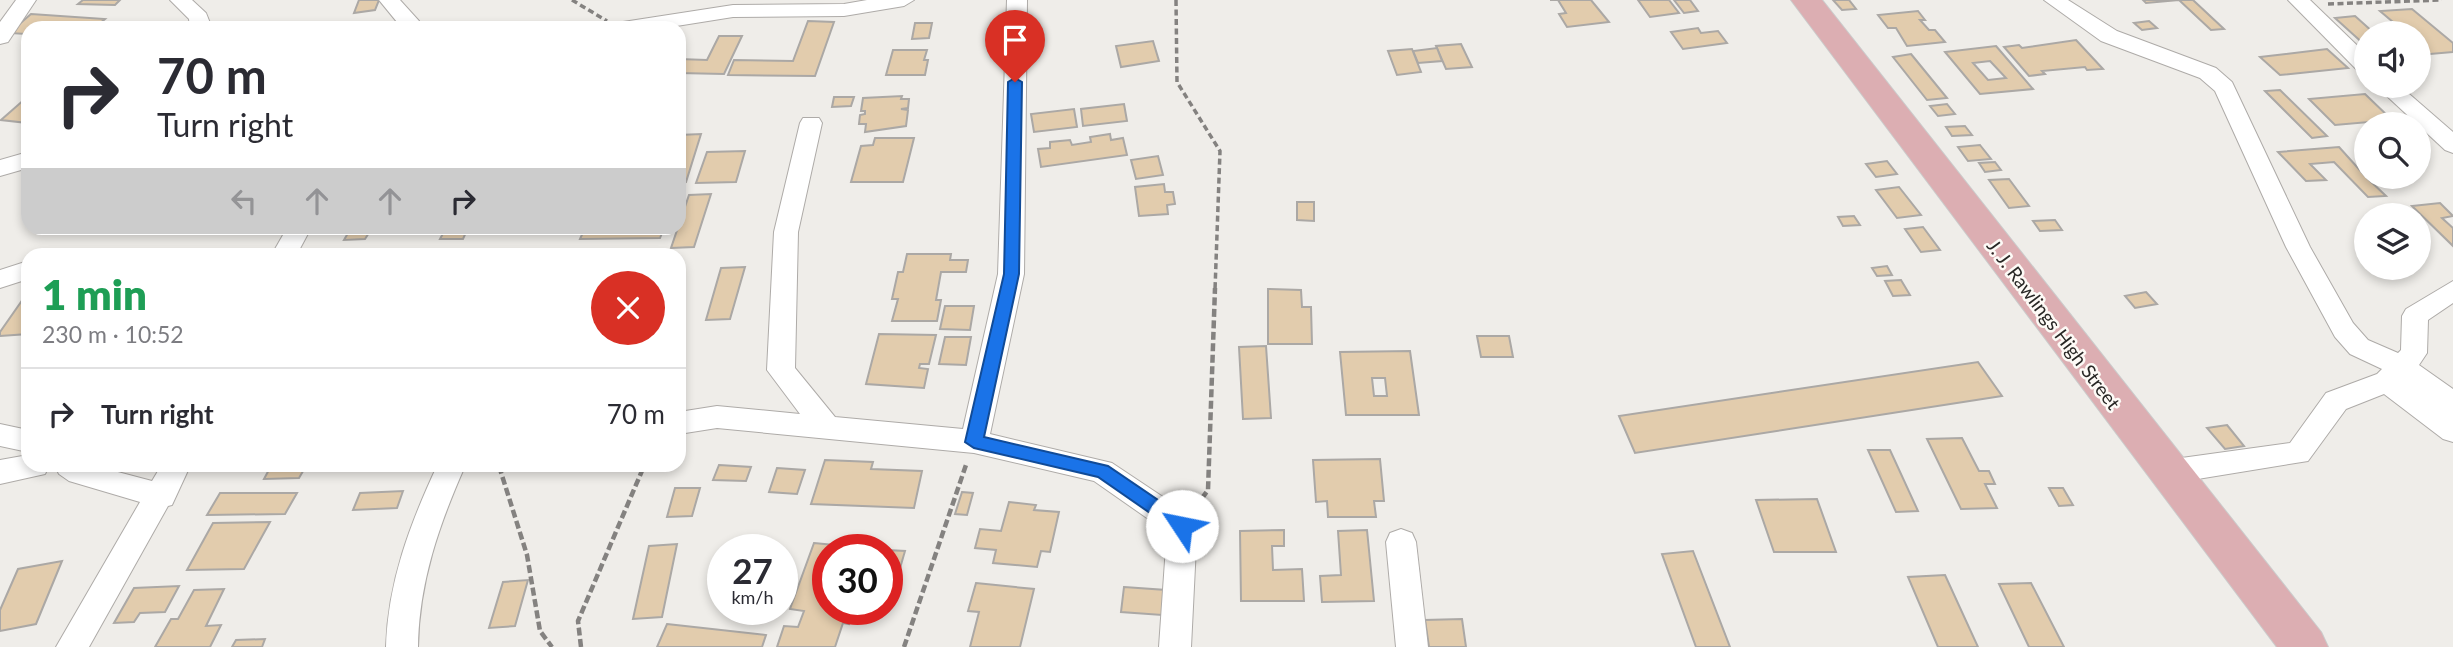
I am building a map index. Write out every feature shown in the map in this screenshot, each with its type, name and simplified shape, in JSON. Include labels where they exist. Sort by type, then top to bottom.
[{"type":"main road","name":"J. J. Rawlings High Street","points":[[1806,0],[2305,647]]},
{"type":"street","points":[[0,37],[26,0]]},
{"type":"street","points":[[180,0],[199,17],[200,21]]},
{"type":"street","points":[[389,0],[407,21]]},
{"type":"street","points":[[657,21],[734,5],[844,10],[904,0]]},
{"type":"street","points":[[974,442],[1012,274],[1017,0]]},
{"type":"street","points":[[2054,0],[2109,36],[2208,73],[2224,87],[2298,247],[2344,330],[2359,347],[2394,374],[2453,431]]},
{"type":"street","points":[[2302,4],[2354,54]]},
{"type":"street","points":[[2400,98],[2453,145]]},
{"type":"street","points":[[811,124],[786,232],[781,370],[827,428]]},
{"type":"street","points":[[0,168],[21,162]]},
{"type":"street","points":[[0,279],[21,272]]},
{"type":"street","points":[[2168,472],[2298,453],[2336,401],[2394,374],[2414,352],[2415,316],[2453,290]]},
{"type":"street","points":[[2394,374],[2453,404]]},
{"type":"street","points":[[686,422],[717,417],[974,442],[1102,471],[1182,526],[1175,647]]},
{"type":"street","points":[[0,435],[21,440]]},
{"type":"street","points":[[0,472],[21,468]]},
{"type":"street","points":[[78,472],[162,496]]},
{"type":"street","points":[[72,647],[162,496],[173,472]]},
{"type":"street","points":[[402,647],[401,620],[412,568],[433,504],[448,472]]},
{"type":"street","points":[[1401,542],[1412,647]]},
{"type":"path","points":[[572,0],[611,21]]},
{"type":"path","points":[[1176,0],[1177,82],[1220,151],[1208,490],[1182,526]]},
{"type":"path","points":[[2302,4],[2366,0],[2442,0]]},
{"type":"path","points":[[904,647],[974,442]]},
{"type":"path","points":[[501,472],[527,555],[540,631],[552,647]]},
{"type":"path","points":[[581,647],[578,621],[641,472]]},
{"type":"building","points":[[83,0],[120,0],[115,5],[78,4]]},
{"type":"building","points":[[359,0],[379,0],[375,10],[354,13]]},
{"type":"building","points":[[1558,0],[1591,0],[1609,22],[1567,27],[1559,14],[1566,13]]},
{"type":"building","points":[[1638,0],[1669,0],[1679,13],[1650,17]]},
{"type":"building","points":[[1674,0],[1690,0],[1698,11],[1684,13]]},
{"type":"building","points":[[1833,0],[1849,0],[1856,9],[1842,10]]},
{"type":"building","points":[[2143,0],[2179,0],[2146,3]]},
{"type":"building","points":[[2179,0],[2193,0],[2224,29],[2211,30]]},
{"type":"building","points":[[2412,9],[2426,21],[2392,21],[2380,11]]},
{"type":"building","points":[[1918,11],[1925,20],[1920,20],[1929,30],[1935,30],[1945,42],[1907,46],[1896,28],[1888,28],[1878,15]]},
{"type":"building","points":[[31,14],[105,19],[103,21],[23,21]]},
{"type":"building","points":[[2355,16],[2361,21],[2354,21],[2354,35],[2335,18]]},
{"type":"building","points":[[808,21],[834,22],[815,76],[728,75],[734,60],[793,61]]},
{"type":"building","points":[[2149,21],[2157,28],[2142,30],[2134,23]]},
{"type":"building","points":[[21,23],[21,34],[9,33]]},
{"type":"building","points":[[915,23],[932,23],[929,38],[912,39]]},
{"type":"building","points":[[2431,25],[2453,43],[2453,52],[2431,54]]},
{"type":"building","points":[[1698,28],[1701,33],[1718,31],[1727,43],[1683,49],[1671,32]]},
{"type":"building","points":[[719,36],[742,36],[724,74],[686,73],[686,59],[707,60]]},
{"type":"building","points":[[2076,40],[2103,69],[2087,70],[2085,67],[2042,71],[2045,74],[2029,76],[2004,47],[2019,45],[2022,48]]},
{"type":"building","points":[[1153,41],[1159,61],[1121,67],[1116,46]]},
{"type":"building","points":[[1461,44],[1472,67],[1446,69],[1436,46]]},
{"type":"building","points":[[1996,46],[2033,89],[1980,94],[1945,52]],"holes":[[[1990,61],[2006,78],[1988,80],[1973,63]]]},
{"type":"building","points":[[1437,48],[1442,61],[1418,63],[1413,51]]},
{"type":"building","points":[[1412,49],[1421,72],[1397,75],[1388,51]]},
{"type":"building","points":[[2327,49],[2348,68],[2280,75],[2260,57]]},
{"type":"building","points":[[893,50],[927,50],[924,60],[928,60],[925,75],[886,75]]},
{"type":"building","points":[[1911,54],[1947,98],[1927,100],[1893,57]]},
{"type":"building","points":[[2280,90],[2327,136],[2312,138],[2265,91]]},
{"type":"building","points":[[2354,95],[2354,98],[2369,98],[2384,112],[2354,112],[2354,123],[2335,125],[2309,99]]},
{"type":"building","points":[[902,96],[901,99],[909,99],[908,108],[901,109],[908,110],[906,126],[865,132],[866,124],[859,124],[860,115],[865,114],[865,111],[861,111],[863,98]]},
{"type":"building","points":[[834,97],[854,97],[851,106],[832,107]]},
{"type":"building","points":[[21,102],[21,122],[1,120]]},
{"type":"building","points":[[1124,104],[1127,121],[1083,126],[1081,109]]},
{"type":"building","points":[[1947,104],[1955,114],[1938,116],[1930,106]]},
{"type":"building","points":[[1074,109],[1077,127],[1034,132],[1031,114]]},
{"type":"building","points":[[1965,126],[1972,135],[1952,136],[1946,127]]},
{"type":"building","points":[[701,134],[686,182],[686,135]]},
{"type":"building","points":[[1110,134],[1111,140],[1123,138],[1127,155],[1041,167],[1038,149],[1050,148],[1050,142],[1070,140],[1072,145],[1091,142],[1090,137]]},
{"type":"building","points":[[875,138],[914,138],[903,182],[851,182],[861,146],[873,145]]},
{"type":"building","points":[[1980,145],[1991,159],[1968,161],[1958,147]]},
{"type":"building","points":[[2339,147],[2354,164],[2354,183],[2334,162],[2310,164],[2326,180],[2306,181],[2278,152]]},
{"type":"building","points":[[745,151],[736,182],[696,183],[707,152]]},
{"type":"building","points":[[1158,156],[1163,175],[1136,179],[1131,160]]},
{"type":"building","points":[[1887,161],[1897,174],[1876,177],[1866,164]]},
{"type":"building","points":[[1995,162],[2001,170],[1985,172],[1979,163]]},
{"type":"building","points":[[2009,179],[2029,206],[2009,208],[1989,180]]},
{"type":"building","points":[[1164,184],[1165,192],[1173,192],[1175,204],[1167,205],[1168,214],[1139,216],[1135,187]]},
{"type":"building","points":[[1899,187],[1921,215],[1897,218],[1876,190]]},
{"type":"building","points":[[2360,189],[2379,189],[2386,196],[2368,197]]},
{"type":"building","points":[[711,194],[694,247],[671,248],[675,235],[686,235],[686,204],[689,195]]},
{"type":"building","points":[[1297,202],[1314,202],[1314,221],[1297,220]]},
{"type":"building","points":[[2440,203],[2453,216],[2442,218],[2453,228],[2453,246],[2431,225],[2431,204]]},
{"type":"building","points":[[1854,216],[1860,225],[1843,226],[1838,217]]},
{"type":"building","points":[[2055,220],[2062,230],[2040,231],[2033,221]]},
{"type":"building","points":[[1923,227],[1940,250],[1921,252],[1905,229]]},
{"type":"building","points":[[347,235],[368,235],[365,239],[344,240]]},
{"type":"building","points":[[442,235],[465,235],[463,239],[440,239]]},
{"type":"building","points":[[582,235],[661,235],[660,238],[580,239]]},
{"type":"building","points":[[907,254],[951,254],[950,260],[968,260],[966,272],[941,272],[936,300],[941,300],[937,321],[892,321],[898,299],[892,299],[898,272],[903,272]]},
{"type":"building","points":[[1887,266],[1892,275],[1877,276],[1872,268]]},
{"type":"building","points":[[745,267],[730,319],[706,320],[721,268]]},
{"type":"building","points":[[1901,280],[1910,295],[1893,296],[1885,281]]},
{"type":"building","points":[[1268,289],[1301,290],[1302,307],[1311,307],[1312,344],[1268,344]]},
{"type":"building","points":[[2146,292],[2157,304],[2135,308],[2125,296]]},
{"type":"building","points":[[21,302],[21,334],[0,336],[0,332]]},
{"type":"building","points":[[945,306],[974,306],[970,330],[940,329]]},
{"type":"building","points":[[879,334],[936,335],[929,364],[920,364],[919,368],[928,369],[924,388],[866,384]]},
{"type":"building","points":[[1477,336],[1509,336],[1513,357],[1481,357]]},
{"type":"building","points":[[945,337],[971,337],[966,365],[939,364]]},
{"type":"building","points":[[1266,346],[1271,418],[1243,419],[1239,347]]},
{"type":"building","points":[[1410,351],[1419,415],[1346,415],[1340,352]],"holes":[[[1372,378],[1385,378],[1387,396],[1374,396]]]},
{"type":"building","points":[[1978,362],[2002,396],[1635,453],[1619,416]]},
{"type":"building","points":[[2227,425],[2244,446],[2225,449],[2207,428]]},
{"type":"building","points":[[1962,438],[1979,471],[1989,471],[1995,484],[1985,484],[1997,508],[1961,509],[1927,439]]},
{"type":"building","points":[[1868,450],[1890,450],[1918,511],[1896,512]]},
{"type":"building","points":[[1380,459],[1384,501],[1374,501],[1376,517],[1328,517],[1327,501],[1316,502],[1313,460]]},
{"type":"building","points":[[825,460],[873,462],[871,469],[922,471],[914,508],[811,504]]},
{"type":"building","points":[[719,465],[751,467],[746,481],[713,480]]},
{"type":"building","points":[[777,468],[805,470],[797,494],[769,492]]},
{"type":"building","points":[[268,472],[302,472],[299,478],[264,479]]},
{"type":"building","points":[[675,488],[700,488],[692,516],[667,517]]},
{"type":"building","points":[[2049,488],[2063,488],[2073,505],[2059,506]]},
{"type":"building","points":[[403,491],[397,508],[353,510],[360,493]]},
{"type":"building","points":[[962,492],[973,493],[967,515],[955,514]]},
{"type":"building","points":[[220,493],[297,493],[285,514],[207,515]]},
{"type":"building","points":[[1817,499],[1836,552],[1774,552],[1756,500]]},
{"type":"building","points":[[1009,502],[1036,505],[1034,510],[1059,512],[1050,552],[1041,551],[1037,567],[993,563],[996,550],[975,548],[980,529],[1001,531]]},
{"type":"building","points":[[270,522],[244,569],[187,570],[213,523]]},
{"type":"building","points":[[1284,530],[1284,546],[1272,546],[1273,570],[1302,569],[1304,601],[1241,601],[1240,531]]},
{"type":"building","points":[[1367,530],[1374,601],[1322,602],[1320,576],[1341,575],[1338,531]]},
{"type":"building","points":[[677,544],[662,617],[633,619],[649,546]]},
{"type":"building","points":[[812,548],[812,625],[842,625],[835,647],[777,647],[784,626],[798,627],[804,611],[798,610],[798,587]]},
{"type":"building","points":[[1693,551],[1730,647],[1696,647],[1662,554]]},
{"type":"building","points":[[62,561],[36,624],[0,631],[0,610],[18,569]]},
{"type":"building","points":[[1945,575],[1978,647],[1938,647],[1908,577]]},
{"type":"building","points":[[528,580],[515,626],[489,628],[503,582]]},
{"type":"building","points":[[976,583],[1034,589],[1020,647],[970,647],[979,612],[968,611]]},
{"type":"building","points":[[2031,583],[2064,647],[2029,647],[1999,584]]},
{"type":"building","points":[[179,586],[165,612],[140,613],[134,622],[114,623],[134,588]]},
{"type":"building","points":[[1124,587],[1166,590],[1162,615],[1121,612]]},
{"type":"building","points":[[224,589],[206,626],[221,625],[210,647],[155,647],[171,619],[178,619],[194,590]]},
{"type":"building","points":[[1462,619],[1466,647],[1429,647],[1425,620]]},
{"type":"building","points":[[667,624],[766,635],[762,647],[657,647]]},
{"type":"building","points":[[265,639],[262,647],[232,647],[236,640]]},
{"type":"route","points":[[1015,82],[1012,274],[974,442],[1102,471],[1182,526]]}]
